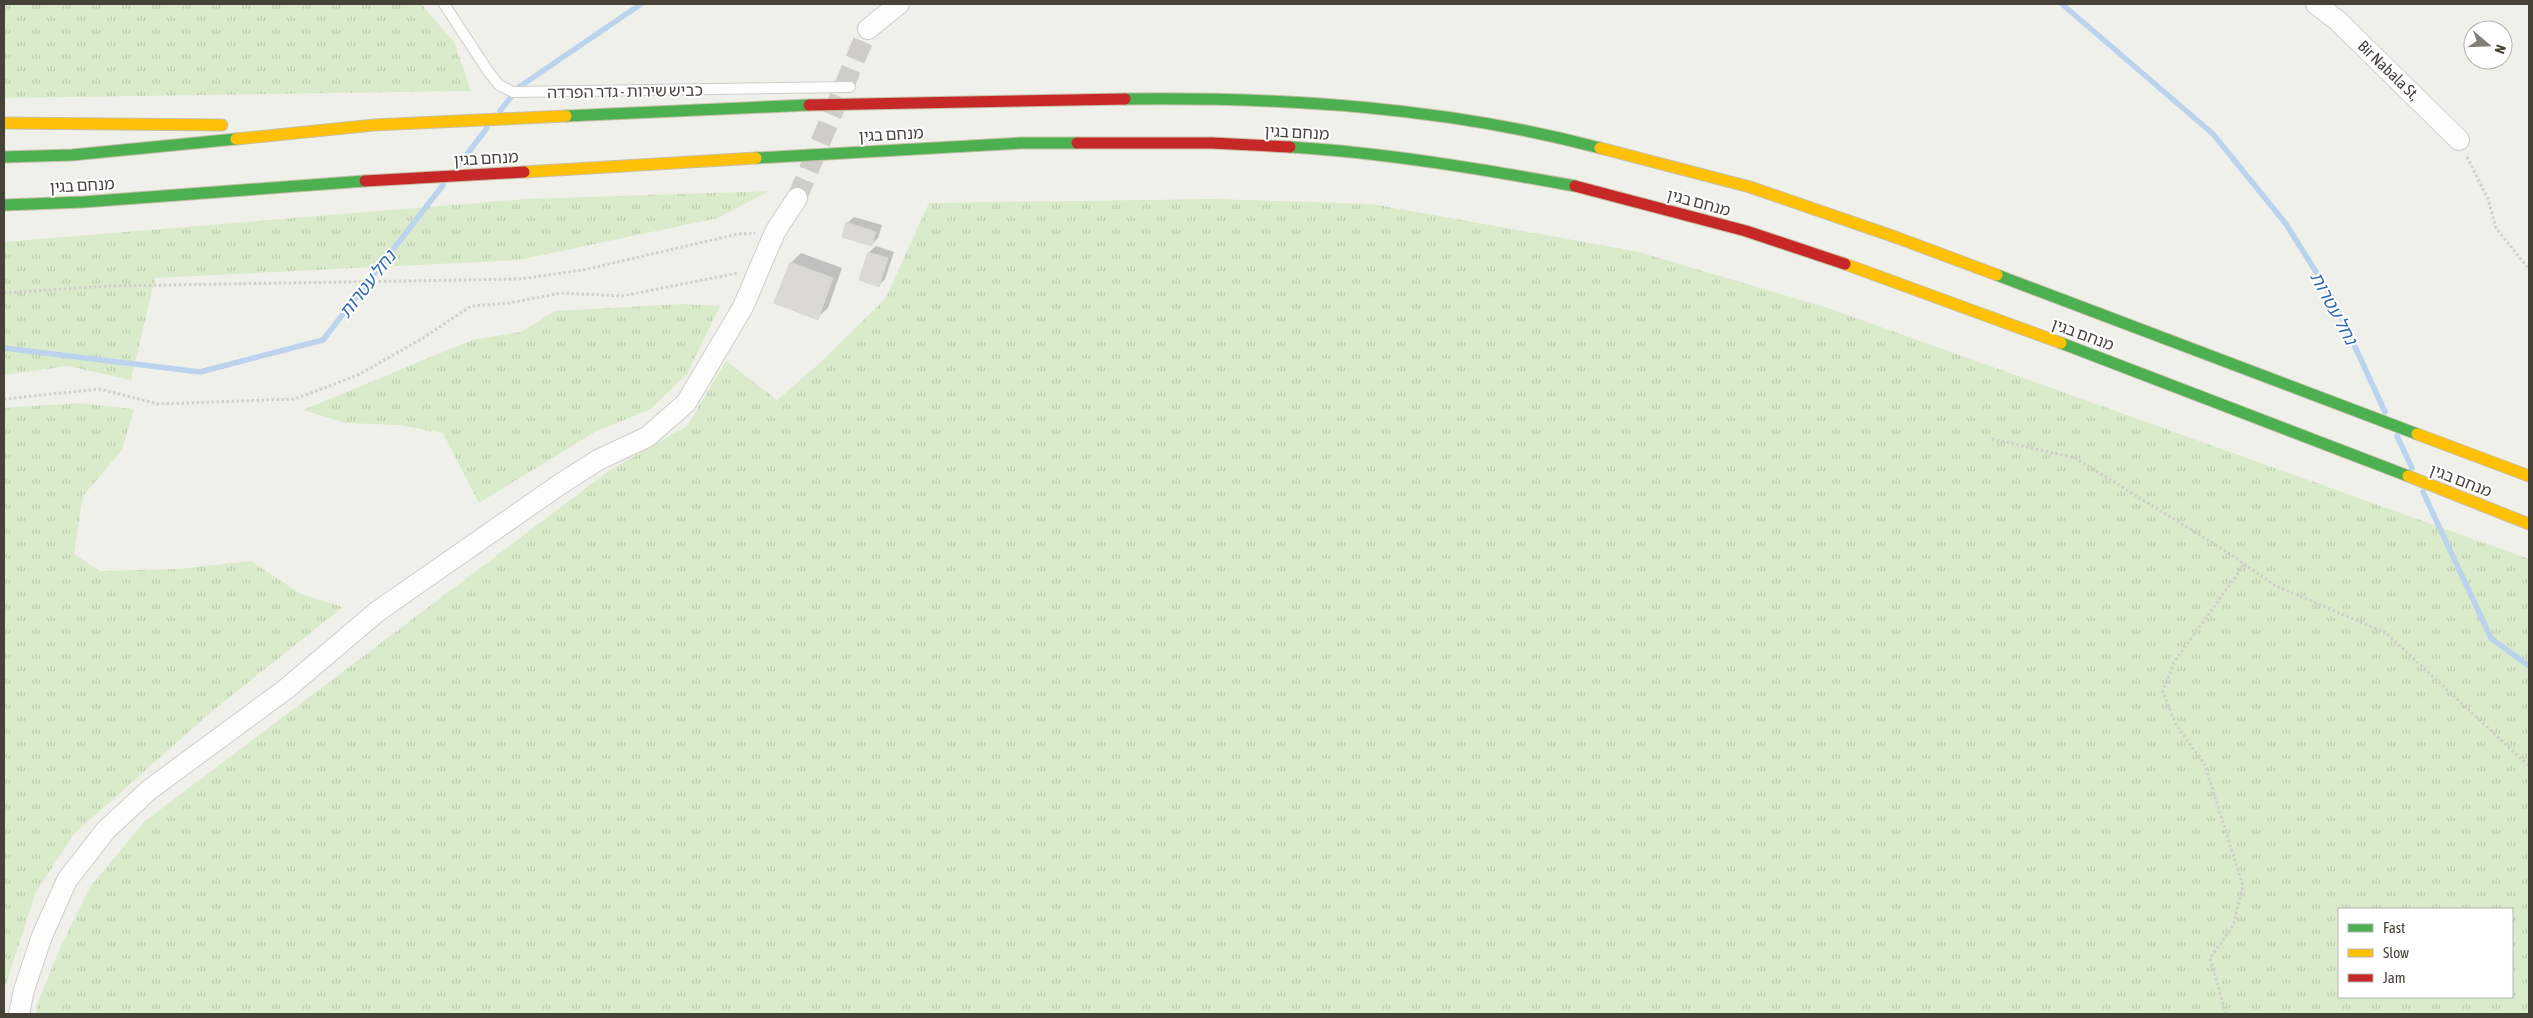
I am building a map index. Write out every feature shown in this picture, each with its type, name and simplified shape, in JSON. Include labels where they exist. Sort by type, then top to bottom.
[{"type":"highway","name":"מנחם בגין","points":[[4,157],[72,154],[374,125],[811,105],[1205,98],[1349,107],[1452,117],[1590,145],[1750,187],[1898,238],[2529,476]]},
{"type":"highway","points":[[4,124],[234,125]]},
{"type":"highway","points":[[254,125],[374,125]]},
{"type":"highway","name":"מנחם בגין","points":[[4,205],[83,202],[380,180],[1022,144],[1212,143],[1359,151],[1465,166],[1591,189],[1746,231],[1950,302],[2210,399],[2529,524]]},
{"type":"highway","points":[[4,213],[83,202]]},
{"type":"street","points":[[868,29],[899,4]]},
{"type":"street","name":"Bir Nabala St,","points":[[2316,4],[2338,21],[2459,140]]},
{"type":"street","points":[[20,1014],[24,990],[42,936],[67,880],[106,830],[149,790],[286,689],[378,611],[558,485],[598,460],[647,437],[686,403],[743,307],[775,232],[796,198]]},
{"type":"lane","name":"כביש שירות - גדר הפרדה","points":[[444,4],[488,71],[499,85],[513,92],[850,87]]},
{"type":"path","points":[[2459,140],[2488,199],[2496,228],[2529,269]]},
{"type":"path","points":[[4,293],[110,286],[520,279],[583,270],[738,234],[775,232]]},
{"type":"path","points":[[4,399],[100,389],[158,404],[294,399],[358,375],[423,338],[471,306],[509,303],[561,294],[622,296],[759,269]]},
{"type":"path","points":[[1992,439],[2075,458],[2245,564],[2276,586],[2386,633],[2529,766]]},
{"type":"path","points":[[2226,1014],[2210,958],[2233,926],[2243,886],[2205,765],[2176,724],[2163,692],[2174,662],[2245,564]]},
{"type":"green space","points":[[4,4],[421,4],[454,42],[471,91],[4,98]]},
{"type":"green space","points":[[769,191],[718,218],[519,260],[155,278],[131,380],[68,366],[4,375],[4,242],[525,199]]},
{"type":"green space","points":[[1214,199],[1372,204],[1635,251],[1825,307],[2529,559],[2529,1014],[36,1014],[37,1004],[60,948],[90,887],[145,821],[610,470],[687,426],[726,361],[777,400],[821,362],[885,299],[929,203]]},
{"type":"green space","points":[[682,304],[720,306],[687,374],[651,409],[595,432],[479,503],[443,433],[398,425],[345,423],[303,410],[472,340],[521,332],[555,311]]},
{"type":"green space","points":[[78,403],[134,409],[122,450],[83,496],[74,554],[100,571],[178,569],[251,561],[301,594],[343,607],[211,712],[74,834],[36,892],[4,990],[4,408]]},
{"type":"building","points":[[846,222],[876,232],[872,246],[842,237]]},
{"type":"building","points":[[868,252],[888,258],[879,287],[859,280]]},
{"type":"building","points":[[790,262],[833,278],[818,320],[774,303]]},
{"type":"waterway","name":"נחל עטרות","points":[[500,111],[519,87],[641,4]]},
{"type":"waterway","name":"נחל עטרות","points":[[2062,4],[2213,134],[2286,224],[2333,299],[2385,412]]},
{"type":"waterway","name":"נחל עטרות","points":[[458,166],[487,128]]},
{"type":"waterway","name":"נחל עטרות","points":[[4,348],[200,372],[323,340],[443,185]]},
{"type":"waterway","name":"נחל עטרות","points":[[2397,436],[2412,468]]},
{"type":"waterway","name":"נחל עטרות","points":[[2423,492],[2491,638],[2529,666]]},
{"type":"tunnel","points":[[797,198],[868,29]]},
{"type":"traffic: fast","points":[[1125,99],[1244,100],[1364,107],[1483,123],[1542,134],[1600,148]]},
{"type":"traffic: fast","points":[[566,116],[809,105]]},
{"type":"traffic: fast","points":[[4,157],[72,155],[236,139]]},
{"type":"traffic: fast","points":[[756,158],[1022,143],[1077,143]]},
{"type":"traffic: fast","points":[[1290,147],[1398,157],[1575,186]]},
{"type":"traffic: fast","points":[[4,205],[83,202],[365,181]]},
{"type":"traffic: fast","points":[[1997,275],[2417,434]]},
{"type":"traffic: fast","points":[[2061,343],[2408,476]]},
{"type":"traffic: slow","points":[[236,139],[374,125],[566,116]]},
{"type":"traffic: slow","points":[[4,123],[222,125]]},
{"type":"traffic: slow","points":[[1600,148],[1750,187],[1898,238],[1997,275]]},
{"type":"traffic: slow","points":[[524,172],[756,158]]},
{"type":"traffic: slow","points":[[1845,264],[2061,343]]},
{"type":"traffic: slow","points":[[2417,434],[2529,476]]},
{"type":"traffic: slow","points":[[2408,476],[2529,524]]},
{"type":"traffic: jam","points":[[809,105],[1125,99]]},
{"type":"traffic: jam","points":[[1077,143],[1212,143],[1290,147]]},
{"type":"traffic: jam","points":[[365,181],[524,172]]},
{"type":"traffic: jam","points":[[1575,186],[1746,231],[1845,264]]}]
